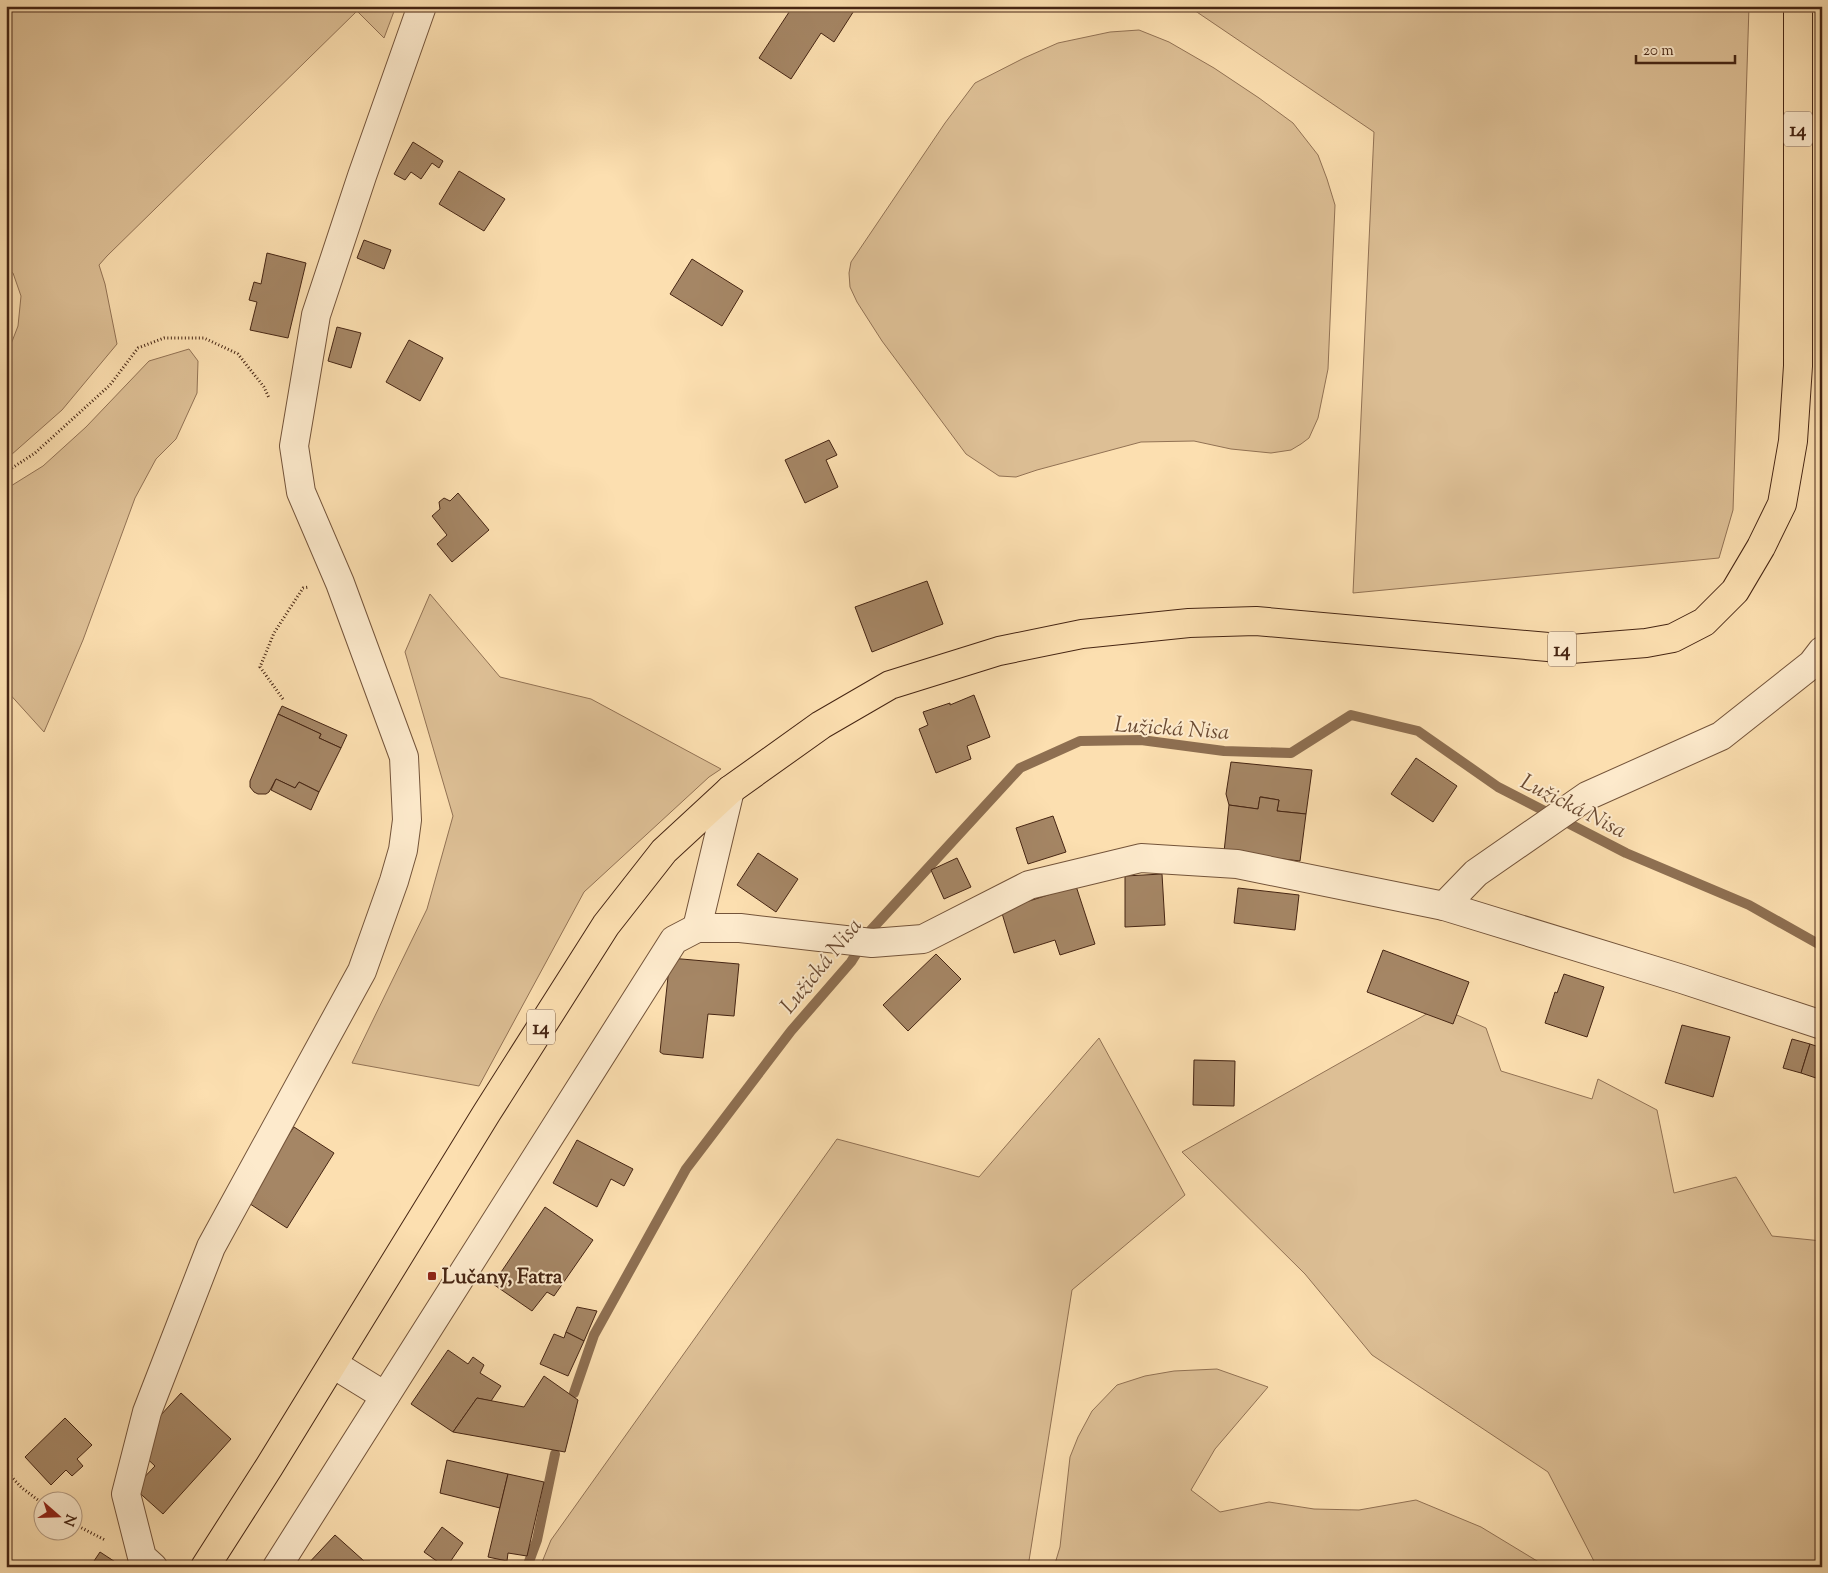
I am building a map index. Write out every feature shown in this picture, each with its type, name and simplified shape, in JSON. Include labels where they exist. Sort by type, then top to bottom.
[{"type":"main road","name":"14","points":[[206,1567],[270,1467],[486,1114],[606,925],[664,851],[730,790],[821,726],[890,685],[999,651],[1082,634],[1189,623],[1256,621],[1571,650],[1646,643],[1673,638],[1704,622],[1735,590],[1762,547],[1782,504],[1791,450],[1798,366],[1798,6]]},
{"type":"street","points":[[153,1567],[142,1558],[126,1494],[147,1412],[211,1247],[362,971],[403,850],[407,820],[404,757],[340,582],[301,492],[294,446],[316,315],[362,176],[422,6]]},
{"type":"street","points":[[1444,906],[1476,872],[1587,796],[1721,736],[1812,664],[1822,650]]},
{"type":"street","points":[[697,928],[730,790]]},
{"type":"street","points":[[277,1567],[674,940],[697,928],[740,928],[861,942],[923,938],[1028,885],[1141,858],[1237,864],[1444,906],[1682,979],[1822,1025]]},
{"type":"street","points":[[332,1364],[385,1396]]},
{"type":"path","points":[[6,472],[35,453],[110,385],[138,348],[164,338],[204,338],[238,354],[264,387],[272,404]]},
{"type":"path","points":[[283,699],[260,667],[274,633],[303,588],[340,582]]},
{"type":"path","points":[[6,1471],[32,1496]]},
{"type":"shaded area","points":[[6,6],[396,6],[384,38],[357,11],[99,265],[105,284],[117,344],[62,410],[11,455],[6,457],[6,357],[18,326],[21,296],[13,273],[6,269]]},
{"type":"shaded area","points":[[1188,6],[1749,6],[1733,510],[1719,558],[1353,593],[1374,132]]},
{"type":"shaded area","points":[[1139,30],[1169,42],[1214,68],[1259,98],[1293,123],[1318,155],[1335,205],[1328,369],[1318,418],[1309,438],[1291,450],[1271,453],[1231,449],[1194,441],[1141,442],[1016,477],[999,476],[966,454],[882,341],[857,302],[850,287],[849,273],[851,262],[945,123],[975,83],[1058,43],[1110,32]]},
{"type":"shaded area","points":[[189,349],[198,361],[197,393],[176,439],[156,459],[135,498],[83,640],[44,732],[6,690],[6,489],[43,466],[86,427],[149,361]]},
{"type":"shaded area","points":[[430,594],[500,677],[591,699],[721,769],[709,777],[584,892],[479,1086],[352,1063],[427,909],[453,816],[405,652]]},
{"type":"shaded area","points":[[1439,1007],[1486,1028],[1501,1071],[1592,1099],[1598,1079],[1657,1110],[1674,1193],[1736,1177],[1772,1236],[1822,1241],[1822,1567],[1597,1567],[1548,1472],[1372,1355],[1305,1274],[1182,1152]]},
{"type":"shaded area","points":[[1099,1038],[1185,1195],[1072,1290],[1028,1567],[540,1567],[551,1540],[837,1139],[979,1177]]},
{"type":"shaded area","points":[[1217,1369],[1268,1387],[1215,1449],[1191,1490],[1220,1512],[1269,1502],[1314,1509],[1359,1510],[1416,1500],[1481,1527],[1547,1567],[1054,1567],[1060,1547],[1070,1457],[1092,1411],[1117,1385],[1145,1376],[1174,1371]]},
{"type":"building","points":[[793,6],[857,6],[834,42],[821,33],[791,79],[759,58]]},
{"type":"building","points":[[413,142],[443,161],[439,168],[432,163],[421,179],[411,172],[405,180],[394,174]]},
{"type":"building","points":[[459,171],[505,199],[484,231],[439,204]]},
{"type":"building","points":[[364,240],[391,250],[384,269],[357,258]]},
{"type":"building","points":[[267,253],[306,263],[288,338],[250,330],[257,302],[249,300],[254,282],[261,284]]},
{"type":"building","points":[[692,259],[743,291],[722,326],[670,294]]},
{"type":"building","points":[[337,327],[361,333],[351,368],[328,361]]},
{"type":"building","points":[[409,340],[443,358],[420,401],[386,382]]},
{"type":"building","points":[[829,440],[837,455],[826,460],[838,487],[805,503],[785,460]]},
{"type":"building","points":[[458,493],[489,530],[452,562],[437,544],[447,535],[432,516],[440,509],[439,502],[444,498],[450,501]]},
{"type":"building","points":[[927,581],[943,624],[872,652],[855,607]]},
{"type":"building","points":[[974,695],[990,737],[967,746],[971,759],[936,773],[919,729],[928,725],[923,712],[950,703],[950,705]]},
{"type":"building","points":[[282,706],[347,735],[341,748],[319,738],[321,734],[278,714]]},
{"type":"building","points":[[278,714],[321,734],[319,738],[341,748],[319,792],[299,782],[295,788],[276,779],[266,794],[258,794],[250,787],[250,781]]},
{"type":"building","points":[[1416,758],[1457,786],[1433,822],[1391,794]]},
{"type":"building","points":[[1231,762],[1312,770],[1306,814],[1277,811],[1279,800],[1262,797],[1260,797],[1258,809],[1229,805],[1226,794]]},
{"type":"building","points":[[276,779],[295,788],[299,782],[319,792],[311,810],[271,790]]},
{"type":"building","points":[[1260,797],[1279,800],[1277,811],[1306,814],[1300,861],[1224,852],[1229,805],[1258,809]]},
{"type":"building","points":[[1053,816],[1066,852],[1028,864],[1016,828]]},
{"type":"building","points":[[758,853],[798,879],[776,912],[737,885]]},
{"type":"building","points":[[957,858],[971,887],[944,899],[931,870]]},
{"type":"building","points":[[1162,874],[1165,925],[1125,927],[1125,876]]},
{"type":"building","points":[[1076,886],[1095,944],[1060,955],[1055,940],[1014,953],[1001,910]]},
{"type":"building","points":[[1238,888],[1299,895],[1295,930],[1234,923]]},
{"type":"building","points":[[1383,950],[1469,982],[1453,1024],[1367,992]]},
{"type":"building","points":[[936,954],[961,979],[908,1031],[883,1005]]},
{"type":"building","points":[[670,958],[739,964],[734,1016],[708,1014],[703,1058],[663,1054],[660,1052]]},
{"type":"building","points":[[1564,974],[1604,987],[1587,1037],[1545,1023],[1555,992],[1557,993]]},
{"type":"building","points":[[1682,1025],[1730,1037],[1713,1097],[1665,1083]]},
{"type":"building","points":[[1792,1039],[1810,1044],[1801,1073],[1783,1068]]},
{"type":"building","points":[[1810,1044],[1822,1048],[1822,1070],[1819,1079],[1801,1073]]},
{"type":"building","points":[[1194,1060],[1235,1061],[1234,1106],[1193,1105]]},
{"type":"building","points":[[294,1127],[334,1153],[287,1228],[244,1200]]},
{"type":"building","points":[[577,1140],[633,1169],[624,1186],[611,1179],[597,1207],[553,1183]]},
{"type":"building","points":[[545,1207],[593,1240],[554,1296],[547,1292],[532,1311],[493,1284]]},
{"type":"building","points":[[577,1307],[597,1311],[584,1341],[566,1332]]},
{"type":"building","points":[[566,1332],[584,1341],[568,1376],[540,1364],[554,1334],[564,1338]]},
{"type":"building","points":[[448,1350],[468,1364],[473,1357],[484,1365],[480,1373],[501,1386],[491,1401],[477,1398],[453,1432],[411,1404]]},
{"type":"building","points":[[544,1376],[578,1400],[565,1452],[453,1432],[477,1398],[524,1407]]},
{"type":"building","points":[[181,1393],[231,1439],[163,1514],[134,1488],[155,1466],[140,1452],[156,1435],[149,1428]]},
{"type":"building","points":[[65,1418],[92,1445],[77,1459],[83,1466],[72,1476],[66,1470],[51,1485],[25,1457]]},
{"type":"building","points":[[447,1460],[508,1474],[500,1508],[440,1493]]},
{"type":"building","points":[[508,1474],[544,1482],[527,1556],[508,1553],[507,1561],[488,1557]]},
{"type":"building","points":[[442,1527],[463,1543],[450,1562],[441,1564],[424,1552]]},
{"type":"building","points":[[335,1535],[364,1561],[370,1561],[376,1567],[305,1567]]},
{"type":"building","points":[[100,1552],[123,1567],[90,1567]]},
{"type":"waterway","name":"Lužická Nisa","points":[[574,1393],[594,1335],[686,1169],[791,1031],[851,962],[871,930],[1020,768],[1080,741],[1141,740],[1224,751],[1291,753],[1351,715],[1418,731],[1498,787],[1626,853],[1749,905],[1822,946]]},
{"type":"waterway","name":"Lužická Nisa","points":[[527,1567],[537,1540],[555,1454]]},
{"type":"place","name":"Lučany, Fatra","points":[[432,1276]]}]
